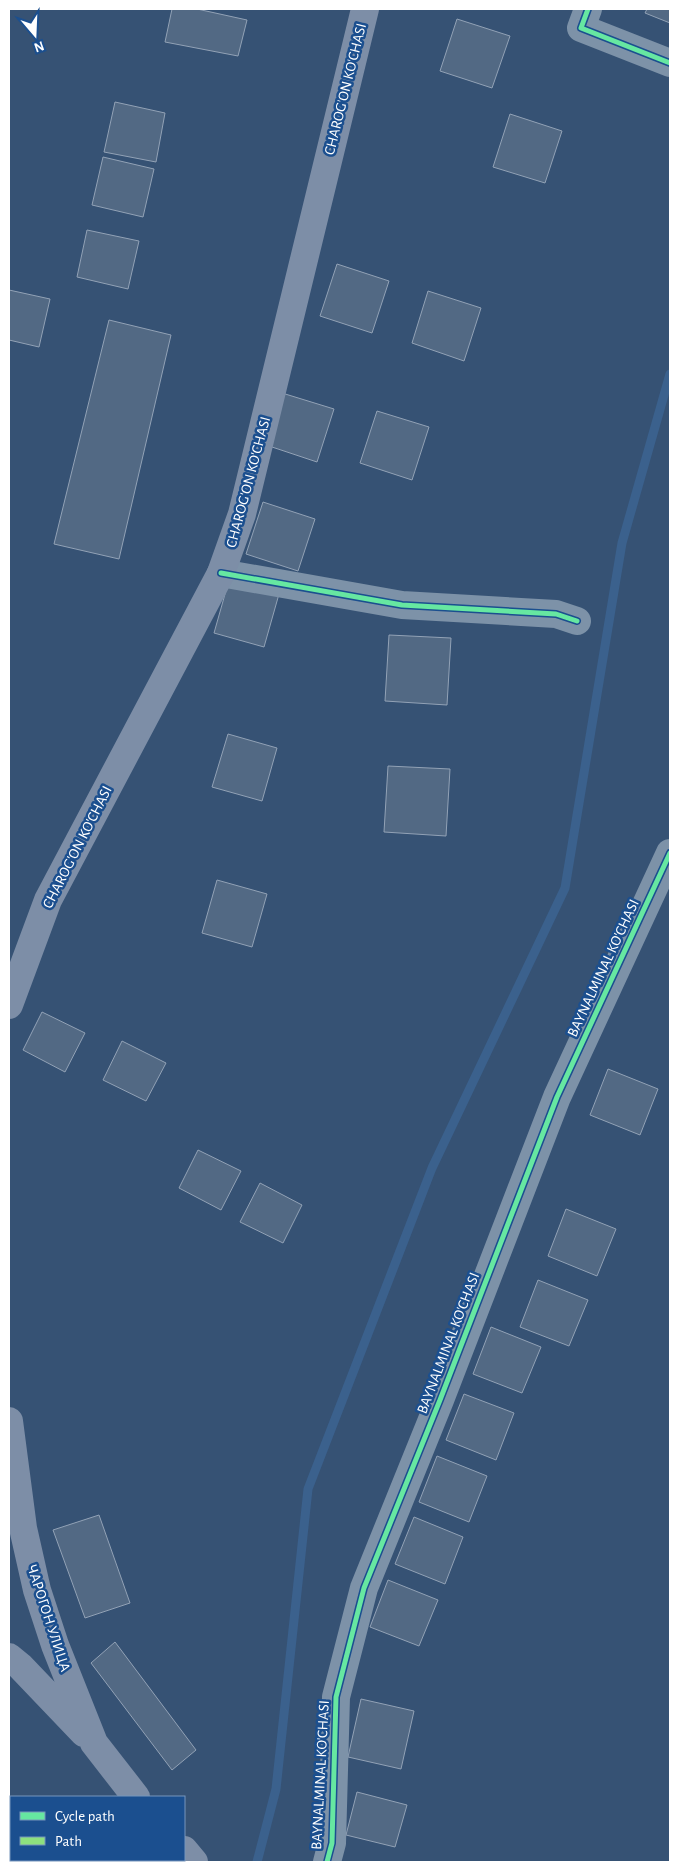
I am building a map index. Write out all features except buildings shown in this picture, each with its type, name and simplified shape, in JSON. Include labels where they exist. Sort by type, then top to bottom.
[{"type":"main road","name":"CHAROG'ON KO'CHASI","points":[[9,1005],[48,900],[222,573],[242,514],[365,9]]},
{"type":"main road","name":"ЧАРОГОН УЛИЦА","points":[[9,1421],[23,1528],[37,1590],[55,1646],[94,1744],[135,1796]]},
{"type":"main road","points":[[9,1657],[20,1666],[94,1744]]},
{"type":"main road","points":[[185,1851],[194,1862]]},
{"type":"street","points":[[588,9],[581,28],[670,63]]},
{"type":"street","points":[[222,573],[402,604],[556,614],[577,621]]},
{"type":"street","name":"BAYNALMINAL KO'CHASI","points":[[327,1862],[332,1844],[336,1697],[364,1588],[440,1400],[557,1097],[670,854]]},
{"type":"waterway","points":[[257,1862],[276,1789],[308,1489],[432,1168],[565,888],[622,543],[670,374]]},
{"type":"cycle path","points":[[588,9],[581,28],[670,63]]},
{"type":"cycle path","points":[[221,573],[402,605],[556,614],[577,621]]},
{"type":"cycle path","points":[[327,1862],[332,1843],[336,1697],[364,1588],[440,1400],[557,1097],[670,853]]}]
